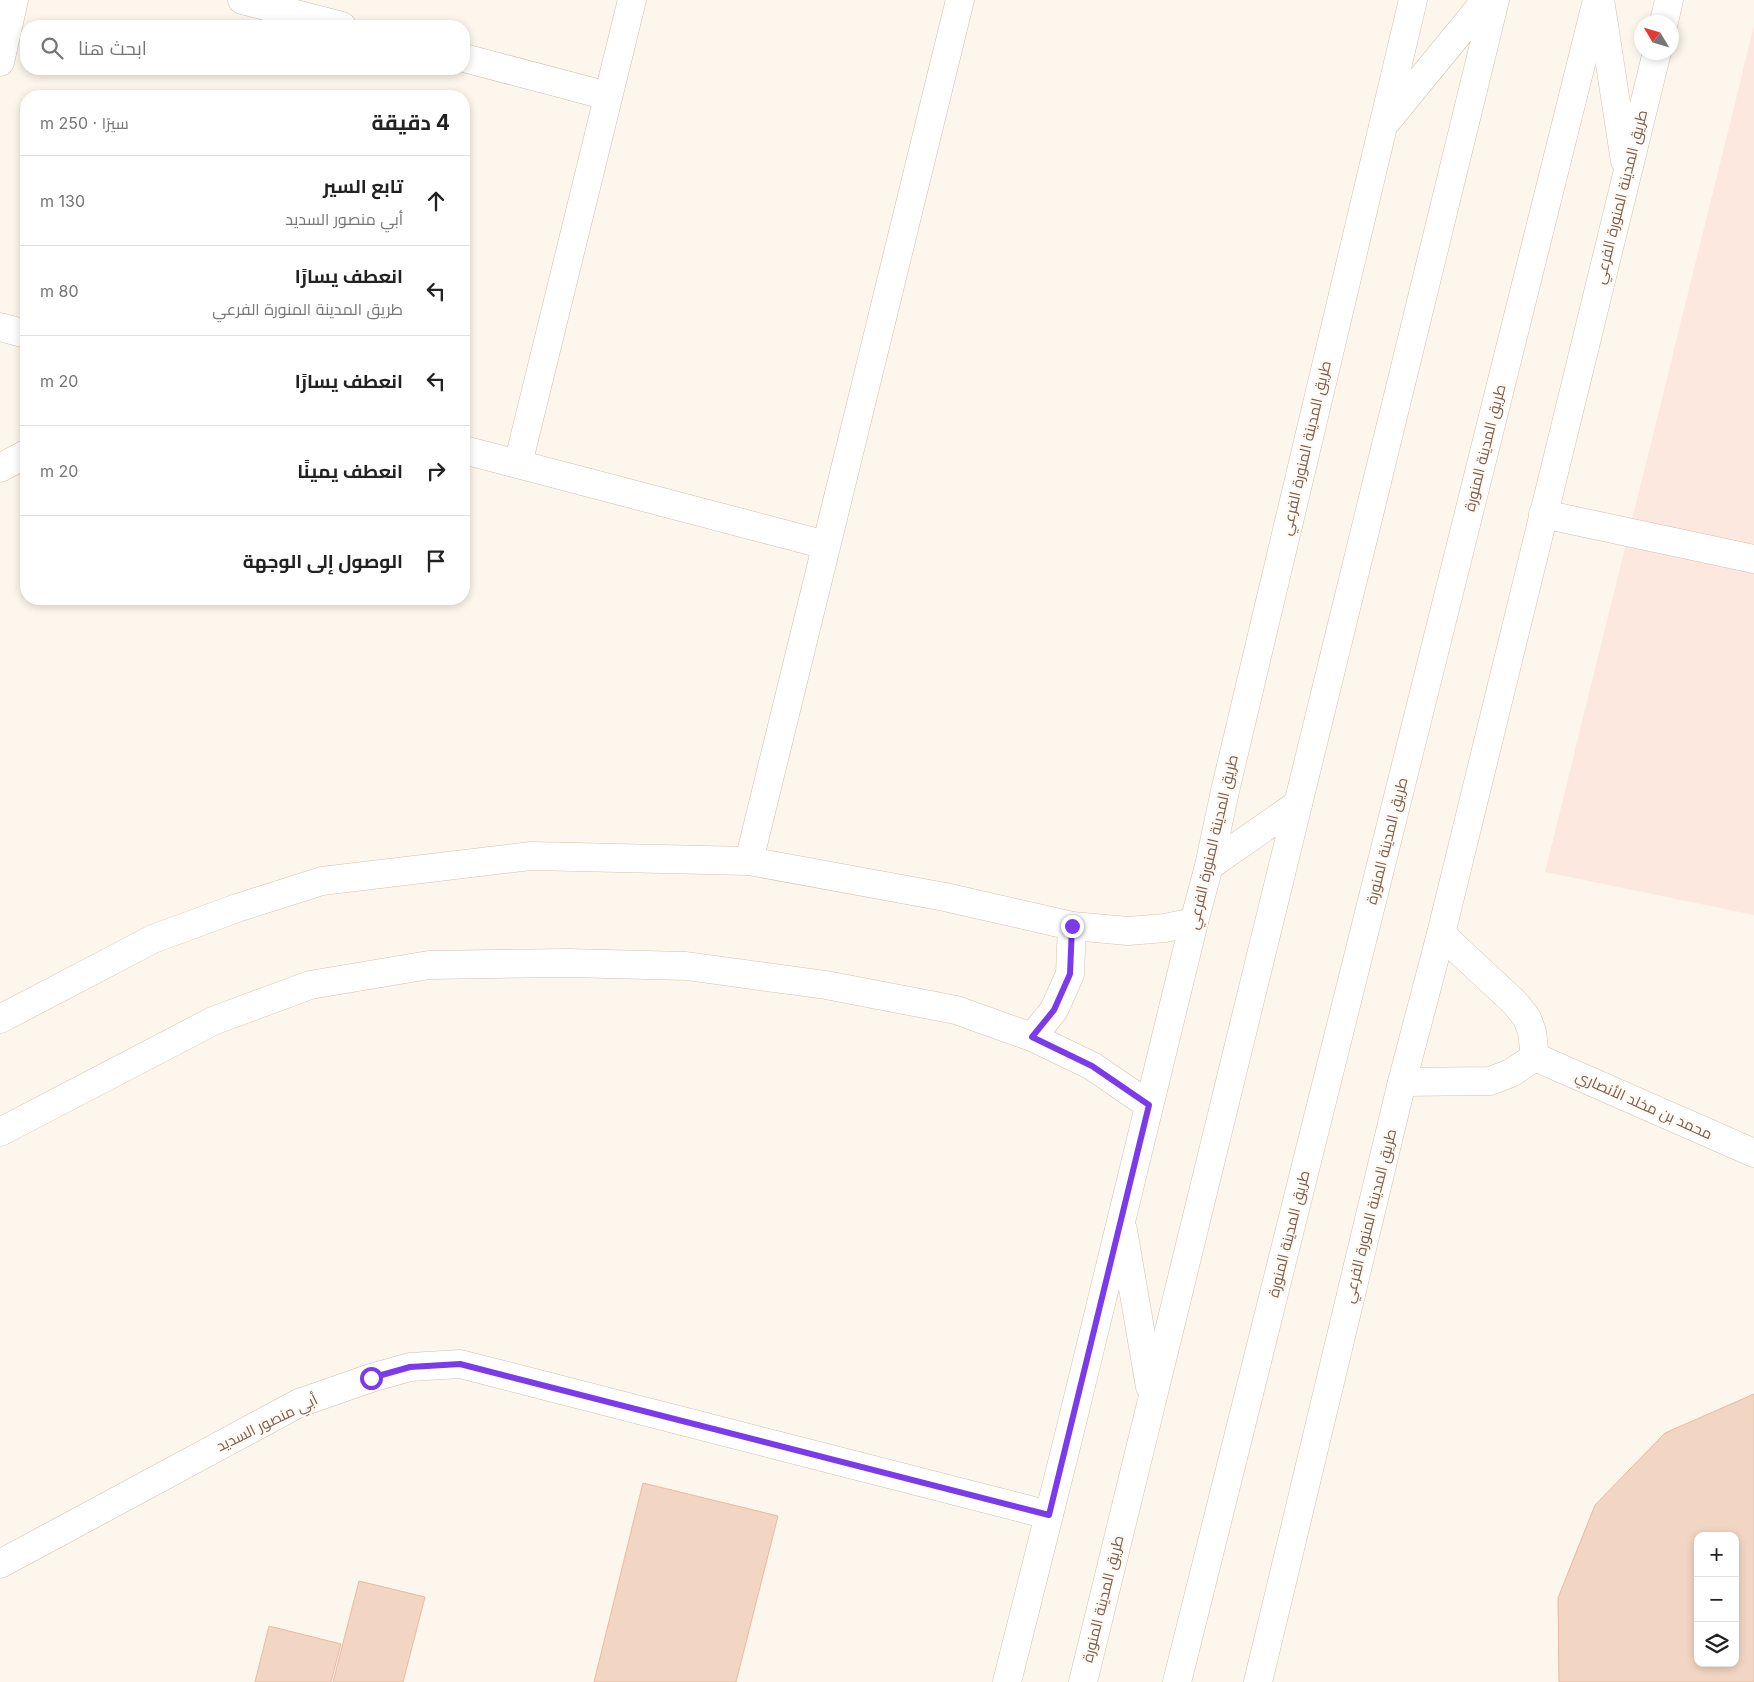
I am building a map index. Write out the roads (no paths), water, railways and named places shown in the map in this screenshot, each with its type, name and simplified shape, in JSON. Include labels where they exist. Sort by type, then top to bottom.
[{"type":"street","points":[[0,62],[14,0]]},
{"type":"street","points":[[242,0],[319,20]]},
{"type":"street","points":[[518,464],[632,0]]},
{"type":"street","points":[[749,861],[960,0]]},
{"type":"street","name":"طريق المدينة المنورة الفرعي","points":[[1007,1682],[1209,866],[1224,791],[1413,0]]},
{"type":"street","points":[[1383,126],[1486,0]]},
{"type":"street","name":"طريق المدينة المنورة","points":[[1083,1682],[1495,0]]},
{"type":"street","points":[[1599,0],[1627,175]]},
{"type":"street","name":"طريق المدينة المنورة","points":[[1177,1682],[1599,0]]},
{"type":"street","points":[[1666,15],[1670,0]]},
{"type":"street","points":[[470,60],[608,96]]},
{"type":"street","name":"طريق المدينة المنورة الفرعي","points":[[1258,1682],[1402,1082],[1441,934],[1655,60]]},
{"type":"street","points":[[0,328],[20,333]]},
{"type":"street","points":[[470,452],[826,545]]},
{"type":"street","points":[[0,468],[20,457]]},
{"type":"street","points":[[1544,514],[1754,559]]},
{"type":"street","points":[[1209,866],[1298,804]]},
{"type":"street","points":[[0,1019],[153,939],[237,908],[322,880],[531,856],[749,861],[945,897],[1072,926],[1128,931],[1165,928],[1194,922]]},
{"type":"street","points":[[1032,1037],[1054,1010],[1070,974],[1072,926]]},
{"type":"street","points":[[1402,1082],[1490,1081],[1511,1073],[1535,1057],[1532,1032],[1527,1018],[1515,1003],[1441,934]]},
{"type":"street","points":[[0,1132],[213,1021],[310,985],[429,965],[568,962],[686,966],[826,985],[956,1010],[1032,1037],[1092,1066],[1149,1105]]},
{"type":"street","name":"محمد بن مخلد الأنصاري","points":[[1535,1057],[1754,1154]]},
{"type":"street","points":[[1122,1218],[1152,1398]]},
{"type":"street","name":"أبي منصور السديد","points":[[0,1564],[299,1403],[371,1378],[410,1367],[460,1364],[1049,1515]]}]
